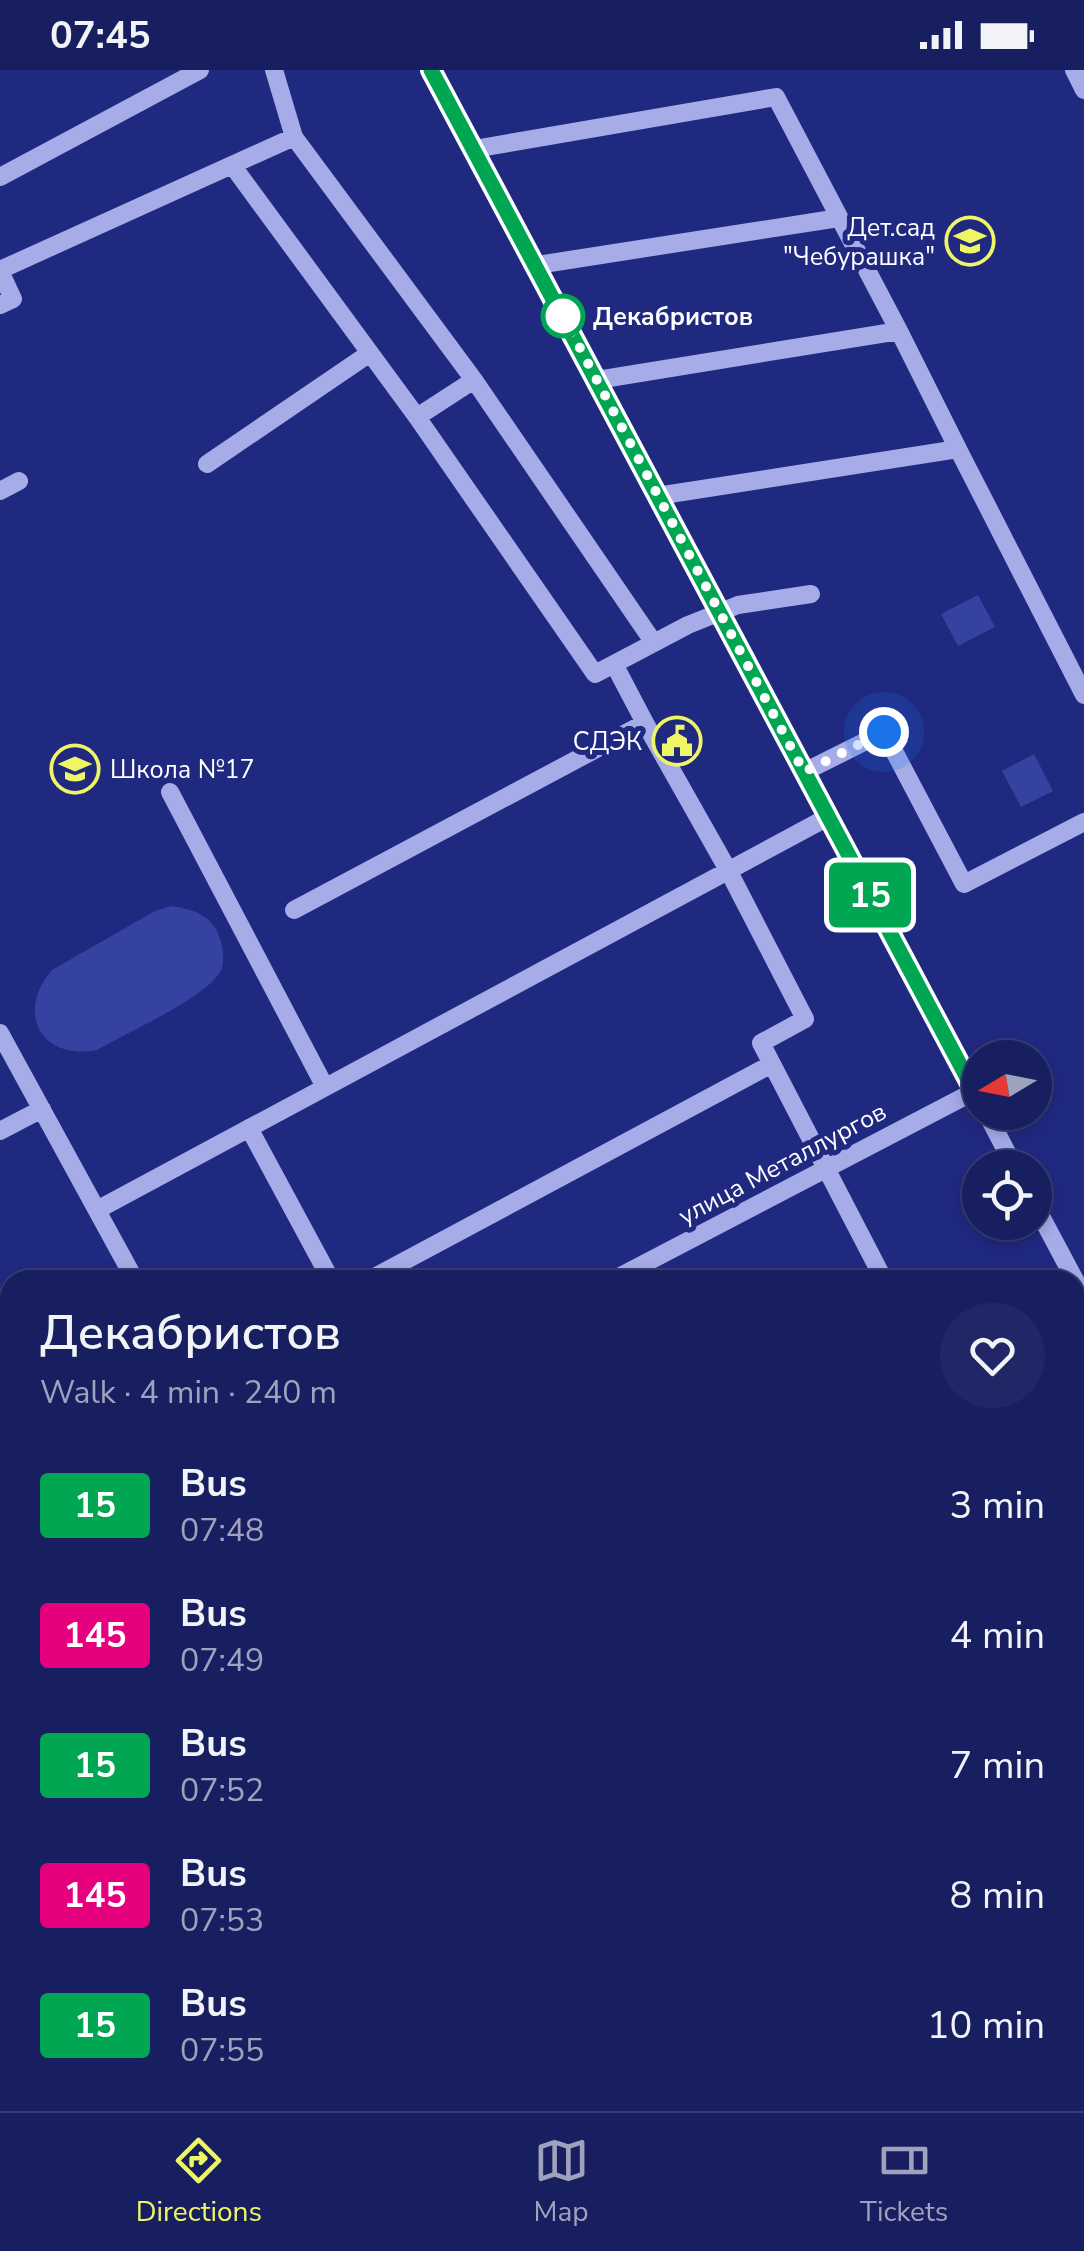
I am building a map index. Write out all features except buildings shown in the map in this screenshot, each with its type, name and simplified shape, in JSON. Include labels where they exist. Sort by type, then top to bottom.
[{"type":"street","points":[[0,177],[200,70]]},
{"type":"street","points":[[274,70],[294,137],[474,380],[654,643]]},
{"type":"street","points":[[431,70],[962,1068]]},
{"type":"street","points":[[1074,70],[1084,90]]},
{"type":"street","points":[[474,149],[776,97],[1084,695]]},
{"type":"street","points":[[0,305],[13,299],[0,270],[294,137]]},
{"type":"street","points":[[232,165],[417,418],[596,674],[720,612],[812,594]]},
{"type":"street","points":[[537,265],[839,218]]},
{"type":"street","points":[[597,380],[899,330]]},
{"type":"street","points":[[208,464],[370,353]]},
{"type":"street","points":[[417,418],[474,380]]},
{"type":"street","points":[[657,496],[958,449]]},
{"type":"street","points":[[0,491],[18,481]]},
{"type":"street","points":[[614,664],[805,1019],[761,1043],[879,1270]]},
{"type":"street","points":[[294,910],[645,723]]},
{"type":"street","points":[[804,772],[884,732],[964,884],[1084,822]]},
{"type":"street","points":[[170,792],[325,1087]]},
{"type":"street","points":[[96,1210],[828,817]]},
{"type":"street","points":[[0,1033],[129,1270]]},
{"type":"street","points":[[388,1270],[772,1064]]},
{"type":"street","name":"улица Металлургов","points":[[632,1270],[962,1103]]},
{"type":"street","points":[[0,1131],[42,1109]]},
{"type":"street","points":[[249,1128],[326,1270]]},
{"type":"street","points":[[1052,1237],[1070,1270]]},
{"type":"shaded area","points":[[978,595],[995,627],[958,646],[941,614]]},
{"type":"shaded area","points":[[1034,754],[1053,791],[1021,807],[1002,771]]},
{"type":"shaded area","points":[[172,906],[202,915],[217,931],[223,958],[214,980],[184,1003],[97,1050],[77,1051],[48,1041],[35,1017],[41,986],[52,970],[155,911]]},
{"type":"bus line","name":"15","points":[[431,70],[962,1068]]},
{"type":"place","name":"Дет.сад \"Чебурашка\"","points":[[970,241]]},
{"type":"place","name":"Декабристов","points":[[563,316]]},
{"type":"place","name":"СДЭК","points":[[677,741]]},
{"type":"place","name":"Школа №17","points":[[75,769]]},
{"type":"route","points":[[563,316],[804,772],[884,732]]}]
